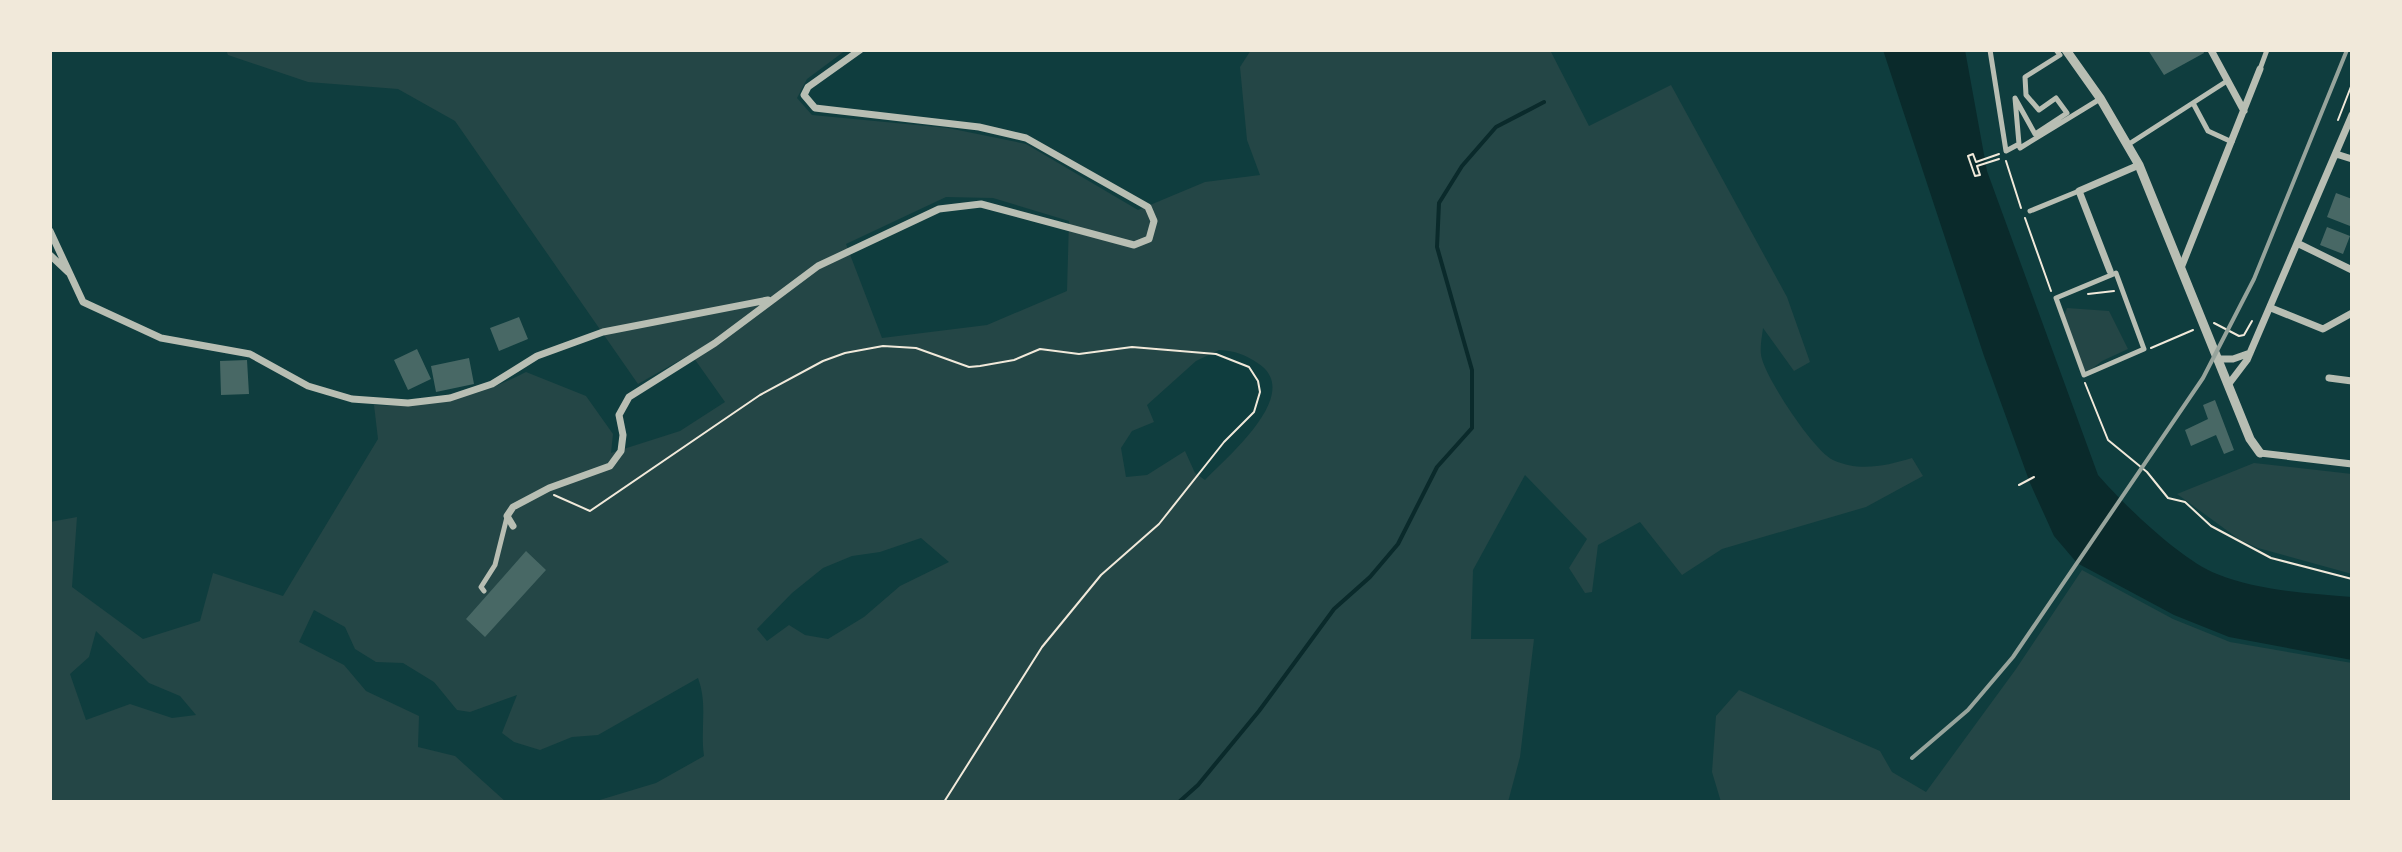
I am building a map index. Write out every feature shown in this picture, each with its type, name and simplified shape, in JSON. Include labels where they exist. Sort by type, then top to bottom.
[{"type":"street","points":[[484,591],[481,587],[495,565],[507,516],[513,507],[549,488],[610,466],[621,451],[623,435],[619,415],[629,397],[715,343],[818,266],[939,209],[981,204],[1134,245],[1149,239],[1154,221],[1148,207],[1026,138],[979,127],[815,108],[804,95],[808,87],[860,50]]},
{"type":"street","points":[[1990,50],[2006,151],[2019,144],[2015,98],[2035,134],[2067,113],[2056,98],[2039,110],[2026,95],[2025,77],[2060,55],[2056,50]]},
{"type":"street","points":[[2066,50],[2129,144],[2228,385],[2260,453],[2352,464]]},
{"type":"street","points":[[2211,50],[2244,111]]},
{"type":"street","points":[[2181,268],[2267,50]]},
{"type":"street","points":[[2129,144],[2227,81]]},
{"type":"street","points":[[2020,148],[2100,98]]},
{"type":"street","points":[[2193,103],[2208,131],[2232,142]]},
{"type":"street","points":[[2228,385],[2250,353],[2271,308],[2352,115]]},
{"type":"street","points":[[2336,154],[2352,159]]},
{"type":"street","points":[[2030,211],[2139,165]]},
{"type":"street","points":[[2079,191],[2110,271]]},
{"type":"street","points":[[50,231],[83,302],[161,338],[250,354],[308,386],[352,399],[408,403],[450,398],[492,384],[537,356],[603,332],[770,300]]},
{"type":"street","points":[[2299,244],[2352,270]]},
{"type":"street","points":[[51,257],[70,274]]},
{"type":"street","points":[[2116,273],[2144,349],[2084,375],[2056,298],[2116,273]]},
{"type":"street","points":[[2271,308],[2323,329],[2352,313]]},
{"type":"street","points":[[2217,359],[2250,353]]},
{"type":"street","points":[[2329,378],[2352,381]]},
{"type":"street","points":[[507,516],[513,526]]},
{"type":"path","points":[[2338,121],[2352,84]]},
{"type":"path","points":[[1973,154],[1976,162],[1999,156],[1977,166],[1980,175],[1975,176],[1968,156],[1973,154]]},
{"type":"path","points":[[2085,295],[2114,291],[2119,296]]},
{"type":"path","points":[[2144,349],[2215,323],[2239,336],[2248,330],[2255,316]]},
{"type":"path","points":[[549,488],[561,500],[590,511],[760,395],[823,361],[868,348],[916,348],[969,367],[1014,360],[1040,349],[1061,349],[1079,354],[1132,347],[1216,354],[1249,367],[1258,381],[1260,392],[1254,412],[1224,442],[1159,524],[1101,575],[1042,647],[944,802]]},
{"type":"path","points":[[2019,485],[2034,477]]},
{"type":"shaded area","points":[[226,50],[846,50],[807,79],[797,98],[812,115],[948,128],[1026,144],[1138,210],[1205,182],[1260,175],[1247,140],[1240,67],[1251,50],[1550,50],[1589,126],[1671,85],[1787,297],[1810,362],[1794,371],[1763,328],[1762,359],[1782,398],[1814,443],[1833,460],[1853,466],[1872,466],[1912,458],[1923,476],[1866,507],[1722,549],[1682,575],[1640,522],[1598,545],[1592,592],[1585,593],[1569,568],[1587,539],[1525,475],[1473,570],[1471,639],[1534,639],[1520,757],[1508,802],[593,802],[656,783],[704,756],[703,698],[698,678],[598,735],[572,737],[540,750],[514,742],[502,733],[517,695],[470,712],[457,710],[434,682],[403,663],[376,662],[355,649],[345,627],[314,610],[299,642],[344,665],[366,691],[419,716],[418,747],[455,756],[506,802],[50,802],[50,522],[77,517],[72,587],[143,639],[200,621],[213,573],[283,596],[378,439],[374,405],[434,403],[471,395],[526,372],[586,396],[613,434],[611,453],[680,431],[725,402],[691,354],[638,384],[455,121],[398,89],[308,82],[228,55]],"holes":[[[946,197],[993,198],[1069,221],[1067,291],[987,325],[882,338],[846,244]],[[1219,350],[1240,354],[1259,364],[1270,377],[1272,392],[1257,425],[1205,480],[1195,473],[1185,451],[1147,475],[1126,477],[1121,448],[1132,431],[1154,422],[1147,405],[1196,361]],[[921,538],[949,562],[900,586],[864,617],[828,639],[805,635],[789,625],[767,641],[757,629],[792,593],[823,568],[852,556],[880,552]],[[96,631],[149,683],[180,696],[196,715],[172,718],[130,704],[86,720],[70,674],[89,657]]]},
{"type":"shaded area","points":[[1883,50],[1965,50],[1987,171],[2098,475],[2170,544],[2217,574],[2267,588],[2352,597],[2352,660],[2229,637],[2174,615],[2077,563],[2054,536],[2030,483],[1984,356]]},
{"type":"shaded area","points":[[2067,308],[2109,311],[2128,349],[2102,361],[2084,375],[2063,318]]},
{"type":"shaded area","points":[[2254,463],[2352,474],[2352,574],[2258,548],[2240,540],[2177,494]]},
{"type":"shaded area","points":[[2082,570],[2173,619],[2230,642],[2352,663],[2352,802],[1721,802],[1712,772],[1716,716],[1739,690],[1880,751],[1892,772],[1926,792],[2016,669]]},
{"type":"building","points":[[2148,50],[2203,50],[2204,53],[2164,75]]},
{"type":"building","points":[[2336,193],[2352,199],[2350,226],[2327,217]]},
{"type":"building","points":[[2327,227],[2350,236],[2343,254],[2320,245]]},
{"type":"building","points":[[519,317],[528,339],[499,351],[490,328]]},
{"type":"building","points":[[417,349],[431,379],[408,390],[394,360]]},
{"type":"building","points":[[469,358],[474,384],[436,392],[431,366]]},
{"type":"building","points":[[247,360],[249,394],[221,395],[220,361]]},
{"type":"building","points":[[2215,400],[2234,450],[2224,454],[2216,435],[2191,446],[2185,430],[2208,419],[2203,405]]},
{"type":"building","points":[[526,551],[546,570],[485,637],[466,619]]},
{"type":"waterway","points":[[1179,802],[1198,785],[1259,711],[1334,609],[1370,577],[1398,544],[1437,467],[1472,428],[1472,370],[1437,247],[1439,203],[1462,166],[1496,127],[1544,102]]},
{"type":"railway","points":[[1912,758],[1968,710],[2013,657],[2203,378],[2254,279],[2347,50]]}]
